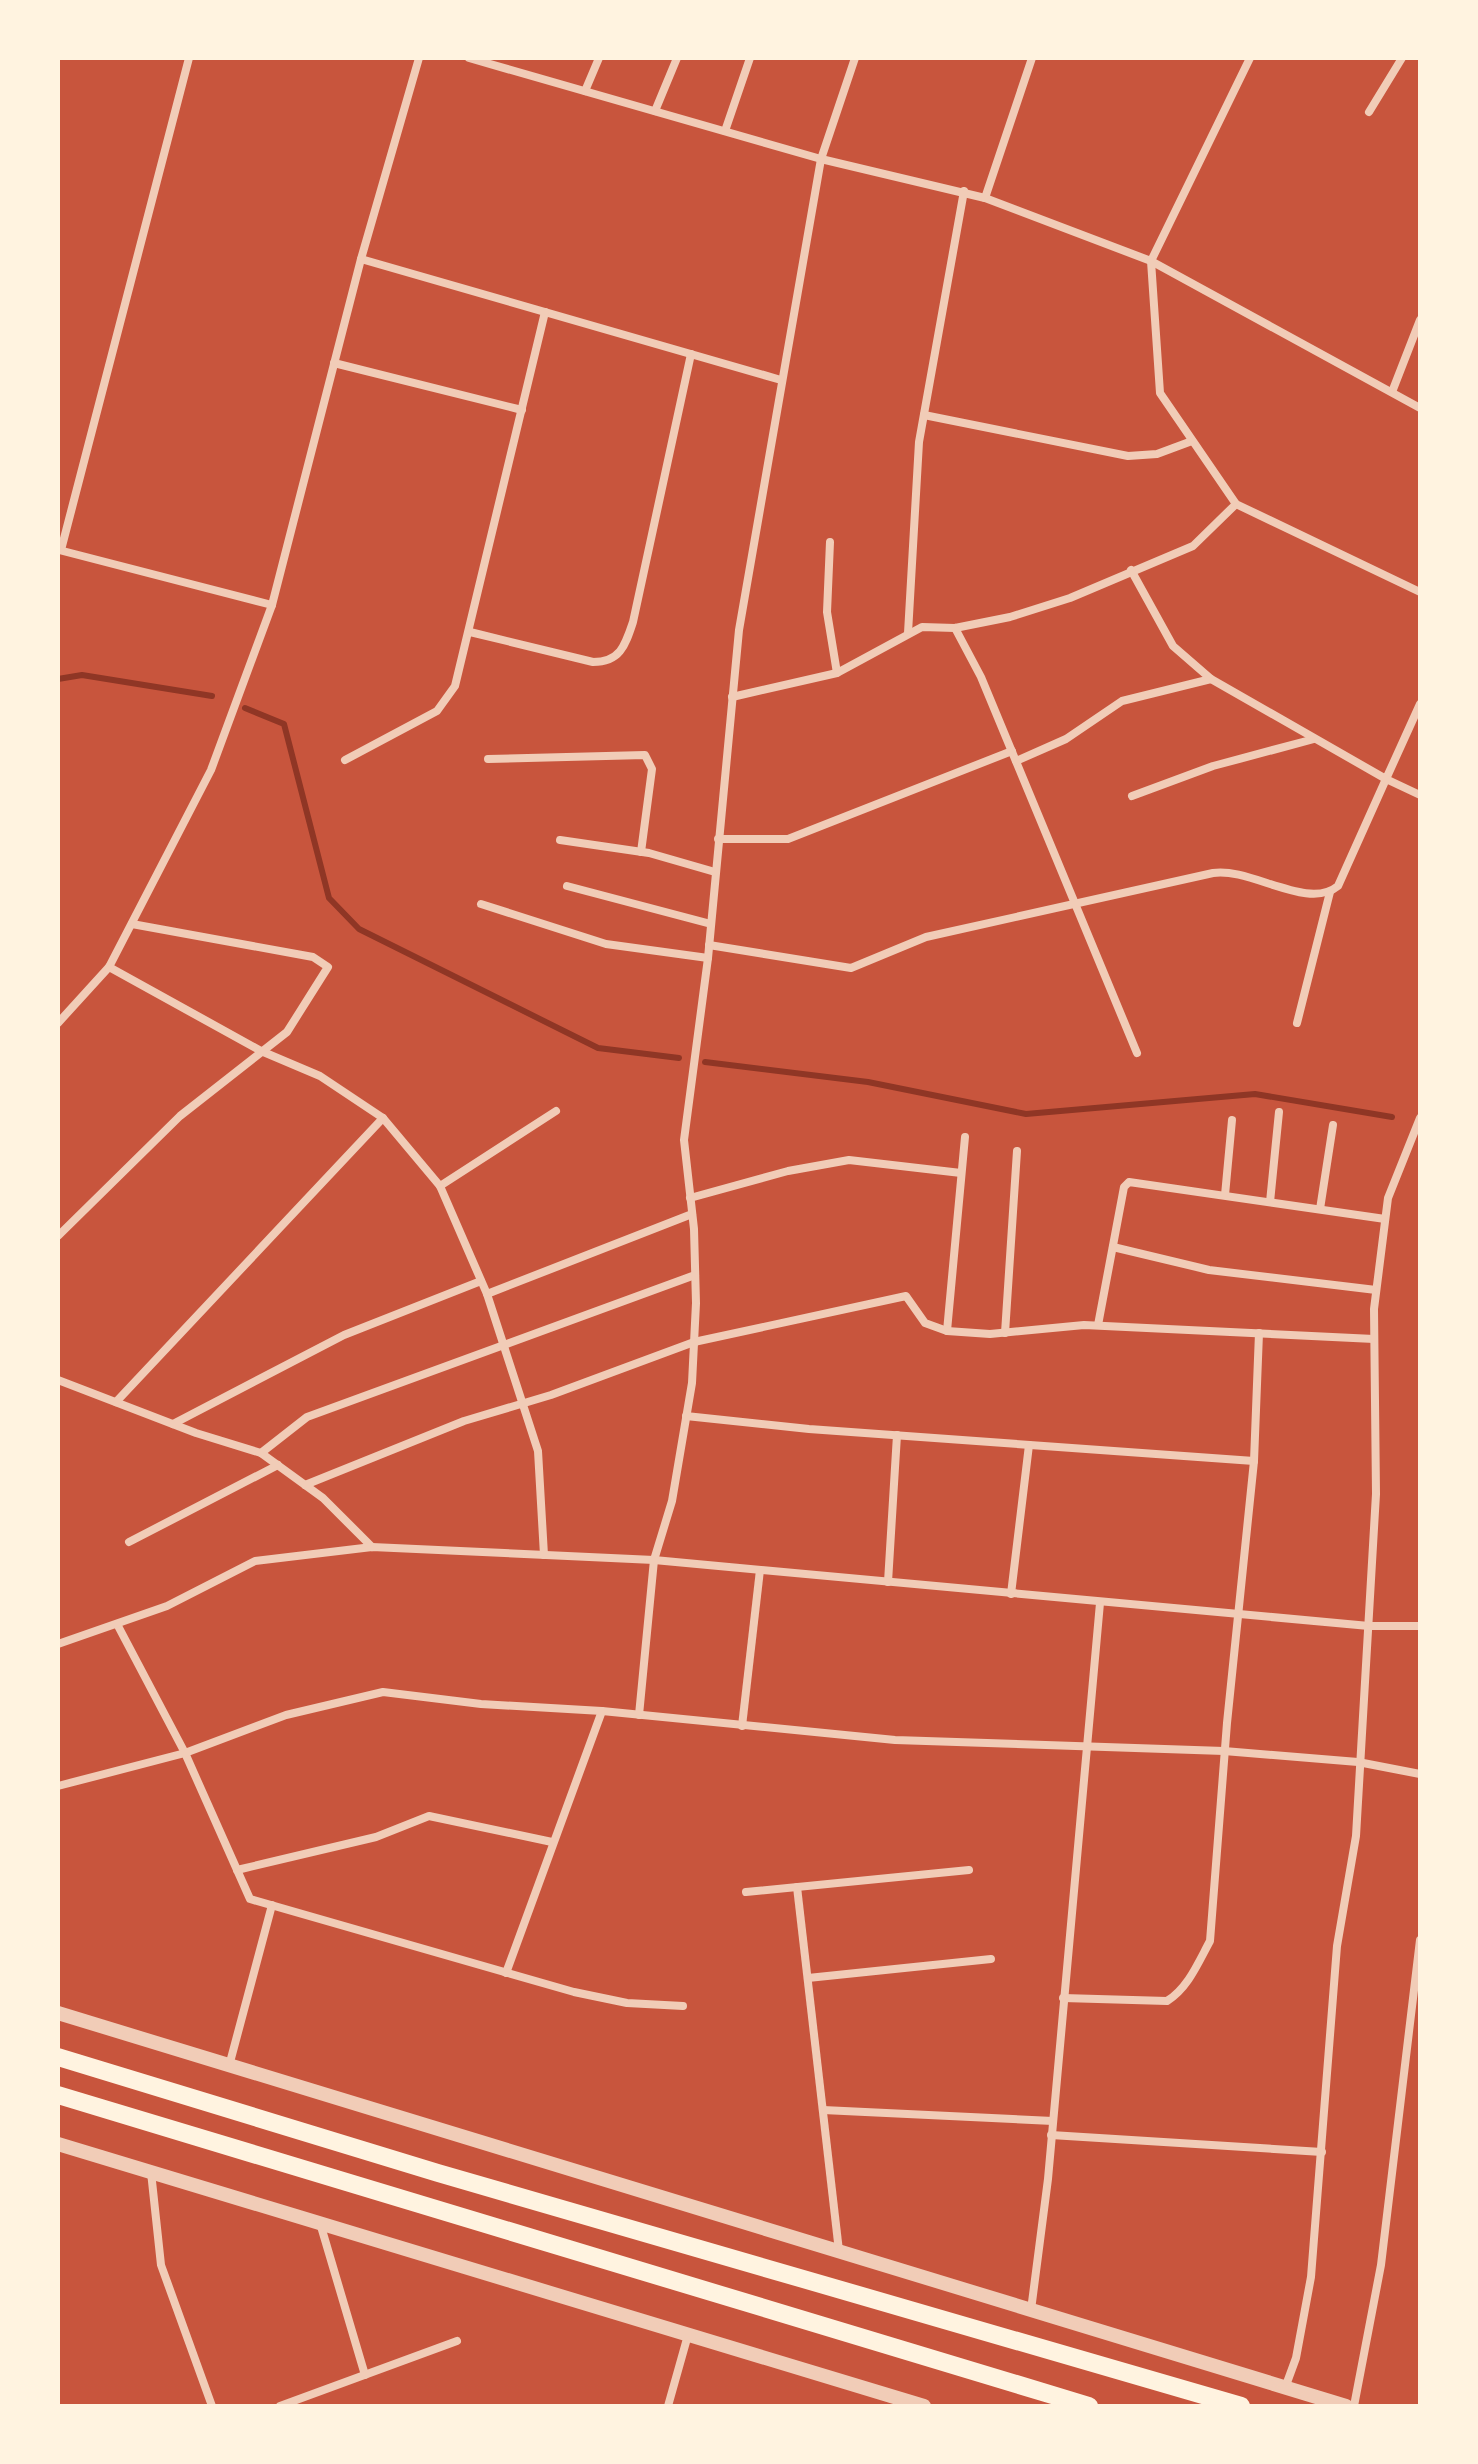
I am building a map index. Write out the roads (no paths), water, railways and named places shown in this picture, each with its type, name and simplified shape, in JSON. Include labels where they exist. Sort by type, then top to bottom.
[{"type":"highway","points":[[58,2057],[438,2173],[1241,2406]]},
{"type":"highway","points":[[58,2095],[1089,2406]]},
{"type":"street","points":[[189,58],[60,550],[272,605]]},
{"type":"street","points":[[58,1023],[109,967],[211,770],[272,605],[361,259],[419,58]]},
{"type":"street","points":[[469,58],[821,159],[985,198],[1151,261],[1420,408]]},
{"type":"street","points":[[585,91],[599,58]]},
{"type":"street","points":[[655,111],[677,58]]},
{"type":"street","points":[[725,131],[750,58]]},
{"type":"street","points":[[639,1715],[654,1560],[672,1501],[694,1342],[692,1214],[684,1140],[708,958],[739,630],[821,159],[855,58]]},
{"type":"street","points":[[985,198],[1032,58]]},
{"type":"street","points":[[1250,58],[1151,261],[1160,393],[1236,504],[1420,592]]},
{"type":"street","points":[[1369,112],[1402,58]]},
{"type":"street","points":[[908,633],[924,415],[964,191]]},
{"type":"street","points":[[361,259],[781,380]]},
{"type":"street","points":[[345,760],[437,711],[455,686],[545,312]]},
{"type":"street","points":[[1392,392],[1420,320]]},
{"type":"street","points":[[470,632],[593,662],[611,661],[618,656],[633,622],[691,354]]},
{"type":"street","points":[[334,363],[522,410]]},
{"type":"street","points":[[924,415],[1128,456],[1157,454],[1192,441]]},
{"type":"street","points":[[732,697],[837,673],[922,627],[955,628],[1040,607],[1193,546],[1236,504]]},
{"type":"street","points":[[830,542],[827,612],[837,673]]},
{"type":"street","points":[[1131,570],[1173,646],[1211,679],[1386,779],[1420,795]]},
{"type":"street","points":[[955,628],[981,677],[1137,1053]]},
{"type":"street","points":[[1016,761],[1066,739],[1122,701],[1211,679]]},
{"type":"street","points":[[709,945],[851,968],[913,940],[1223,871],[1316,895],[1330,892],[1338,886],[1420,704]]},
{"type":"street","points":[[1132,796],[1213,766],[1314,739]]},
{"type":"street","points":[[718,839],[788,839],[1012,751]]},
{"type":"street","points":[[488,759],[645,755],[652,769],[641,852]]},
{"type":"street","points":[[560,840],[641,852],[715,872]]},
{"type":"street","points":[[567,886],[711,924]]},
{"type":"street","points":[[1297,1023],[1330,892]]},
{"type":"street","points":[[481,904],[606,944],[708,958]]},
{"type":"street","points":[[58,1236],[180,1116],[287,1032],[328,967],[313,957],[132,924]]},
{"type":"street","points":[[109,967],[261,1051],[320,1076],[383,1118],[440,1186],[487,1294],[538,1451],[544,1555]]},
{"type":"street","points":[[440,1186],[556,1111]]},
{"type":"street","points":[[1270,1202],[1279,1112]]},
{"type":"street","points":[[116,1402],[383,1118]]},
{"type":"street","points":[[1285,2388],[1296,2358],[1311,2277],[1337,1946],[1356,1836],[1376,1494],[1376,1290],[1388,1198],[1420,1118]]},
{"type":"street","points":[[1225,1195],[1232,1120]]},
{"type":"street","points":[[1320,1209],[1333,1125]]},
{"type":"street","points":[[947,1331],[965,1137]]},
{"type":"street","points":[[1005,1333],[1017,1151]]},
{"type":"street","points":[[690,1198],[788,1171],[849,1160],[961,1173]]},
{"type":"street","points":[[1098,1325],[1124,1187],[1129,1182],[1385,1219]]},
{"type":"street","points":[[487,1294],[692,1214]]},
{"type":"street","points":[[1113,1247],[1209,1270],[1376,1290]]},
{"type":"street","points":[[261,1453],[307,1417],[570,1319],[636,1300],[695,1275]]},
{"type":"street","points":[[173,1424],[344,1335],[481,1281]]},
{"type":"street","points":[[305,1485],[385,1450],[694,1342],[906,1296],[925,1323],[947,1331],[1005,1333],[1098,1325],[1374,1339]]},
{"type":"street","points":[[1063,1998],[1167,2001],[1176,1995],[1193,1972],[1210,1941],[1224,1751],[1254,1461],[1259,1333]]},
{"type":"street","points":[[58,1380],[173,1424],[261,1453],[305,1485],[372,1547]]},
{"type":"street","points":[[686,1416],[1254,1461]]},
{"type":"street","points":[[888,1582],[897,1435]]},
{"type":"street","points":[[1011,1594],[1029,1445]]},
{"type":"street","points":[[129,1542],[278,1465]]},
{"type":"street","points":[[58,1644],[167,1606],[255,1561],[372,1547],[654,1560],[1100,1603],[1369,1626],[1420,1626]]},
{"type":"street","points":[[742,1726],[760,1570]]},
{"type":"street","points":[[1031,2310],[1053,2121],[1100,1603]]},
{"type":"street","points":[[117,1624],[185,1753],[250,1899],[506,1973],[627,2003],[683,2006]]},
{"type":"street","points":[[58,1786],[185,1753],[286,1715],[383,1692],[481,1704],[602,1711],[895,1740],[1087,1744],[1224,1751],[1358,1762],[1420,1774]]},
{"type":"street","points":[[506,1973],[602,1711]]},
{"type":"street","points":[[237,1870],[376,1837],[429,1816],[552,1842]]},
{"type":"street","points":[[746,1892],[969,1870]]},
{"type":"street","points":[[797,1887],[839,2252]]},
{"type":"street","points":[[229,2066],[272,1905]]},
{"type":"street","points":[[1354,2406],[1381,2265],[1420,1940]]},
{"type":"street","points":[[808,1978],[991,1959]]},
{"type":"street","points":[[58,2013],[1346,2406]]},
{"type":"street","points":[[823,2110],[1053,2121]]},
{"type":"street","points":[[1051,2135],[1322,2152]]},
{"type":"street","points":[[58,2144],[924,2406]]},
{"type":"street","points":[[151,2172],[161,2265],[212,2406]]},
{"type":"street","points":[[320,2223],[365,2375]]},
{"type":"street","points":[[668,2406],[688,2335]]},
{"type":"street","points":[[280,2406],[457,2341]]},
{"type":"waterway","points":[[58,679],[82,675],[212,696]]},
{"type":"waterway","points":[[245,708],[284,724],[329,898],[359,929],[598,1048],[679,1058]]},
{"type":"waterway","points":[[705,1062],[868,1082],[1026,1114],[1255,1094],[1392,1117]]}]
